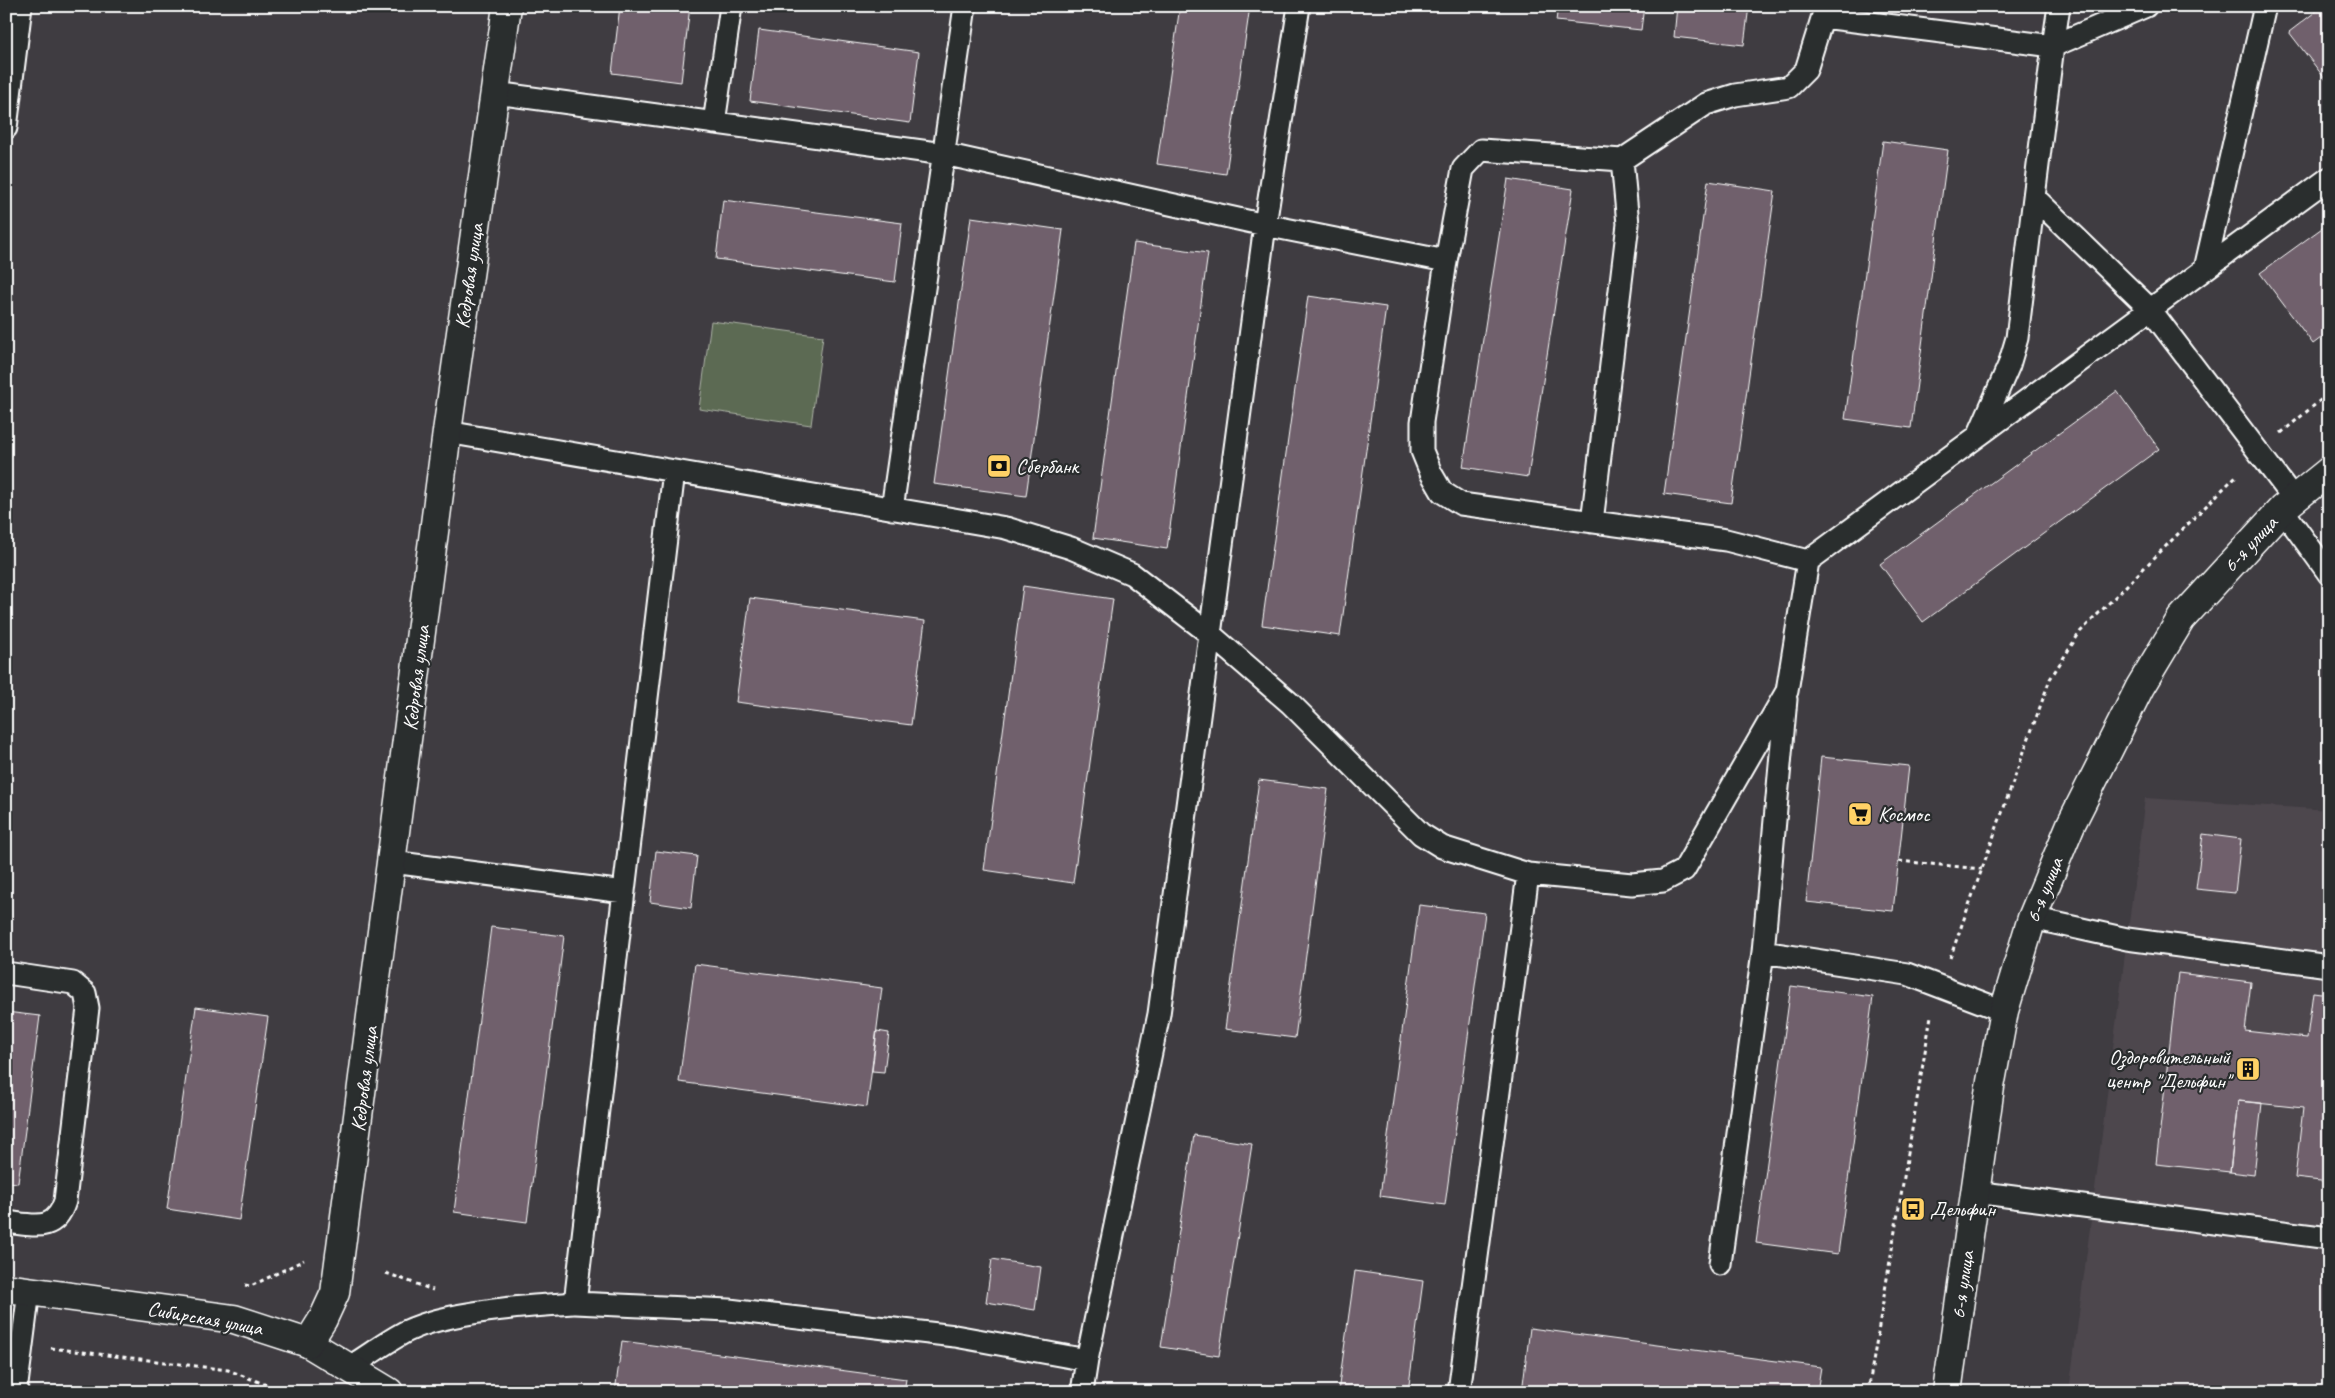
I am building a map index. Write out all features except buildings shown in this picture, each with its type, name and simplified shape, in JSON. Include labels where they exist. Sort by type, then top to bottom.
[{"type":"street","name":"Кедровая улица","points":[[308,1343],[323,1319],[335,1293],[340,1267],[447,432],[507,6]]},
{"type":"street","name":"6-я улица","points":[[1947,1392],[1990,1087],[2004,1010],[2032,918],[2071,824],[2140,687],[2181,619],[2288,504],[2329,471]]},
{"type":"street","name":"Сибирская улица","points":[[18,1289],[234,1319],[308,1343],[389,1392]]},
{"type":"lane","points":[[6,128],[21,6]]},
{"type":"lane","points":[[714,122],[731,6]]},
{"type":"lane","points":[[892,509],[965,6]]},
{"type":"lane","points":[[1082,1392],[1159,1014],[1265,225],[1299,6]]},
{"type":"lane","points":[[1978,436],[2009,365],[2016,338],[2059,6]]},
{"type":"lane","points":[[1808,560],[1726,540],[1461,504],[1442,492],[1430,474],[1422,451],[1422,422],[1446,261],[1463,169],[1481,150],[1622,160],[1706,104],[1734,95],[1789,87],[1806,70],[1825,12],[2053,46],[2146,6]]},
{"type":"lane","points":[[2205,269],[2265,6]]},
{"type":"lane","points":[[494,93],[944,154],[1265,225],[1446,261]]},
{"type":"lane","points":[[1592,522],[1628,224],[1622,160]]},
{"type":"lane","points":[[1720,1264],[1763,952],[1787,691],[1808,560],[2329,178]]},
{"type":"lane","points":[[2034,197],[2150,309],[2288,504],[2329,574]]},
{"type":"lane","points":[[447,432],[1006,528],[1071,548],[1132,574],[1210,634],[1290,703],[1421,834],[1442,847],[1528,874],[1632,884],[1664,881],[1684,870],[1787,691]]},
{"type":"lane","points":[[575,1303],[674,471]]},
{"type":"lane","points":[[392,862],[624,892]]},
{"type":"lane","points":[[1459,1392],[1528,874]]},
{"type":"lane","points":[[2032,918],[2127,939],[2329,966]]},
{"type":"lane","points":[[1763,952],[1907,974],[2004,1010]]},
{"type":"lane","points":[[6,973],[73,983],[85,994],[88,1008],[65,1201],[61,1213],[51,1223],[36,1226],[6,1222]]},
{"type":"lane","points":[[1974,1192],[2329,1238]]},
{"type":"lane","points":[[16,1392],[22,1344],[18,1289]]},
{"type":"lane","points":[[348,1368],[408,1330],[433,1322],[529,1306],[575,1303],[729,1310],[955,1336],[1087,1360]]},
{"type":"path","points":[[1899,861],[1982,869]]},
{"type":"path","points":[[238,1284],[251,1286],[304,1262]]},
{"type":"path","points":[[22,1344],[228,1370],[285,1392]]},
{"type":"shaded area","points":[[2145,798],[2329,810],[2329,1392],[2069,1392]]},
{"type":"green space","points":[[711,321],[823,336],[811,425],[699,409]]},
{"type":"place","name":"Сбербанк","points":[[999,466]]},
{"type":"place","name":"Космос","points":[[1860,814]]},
{"type":"place","name":"Оздоровительный центр \"Дельфин\"","points":[[2248,1069]]},
{"type":"place","name":"Дельфин","points":[[1913,1209]]}]
